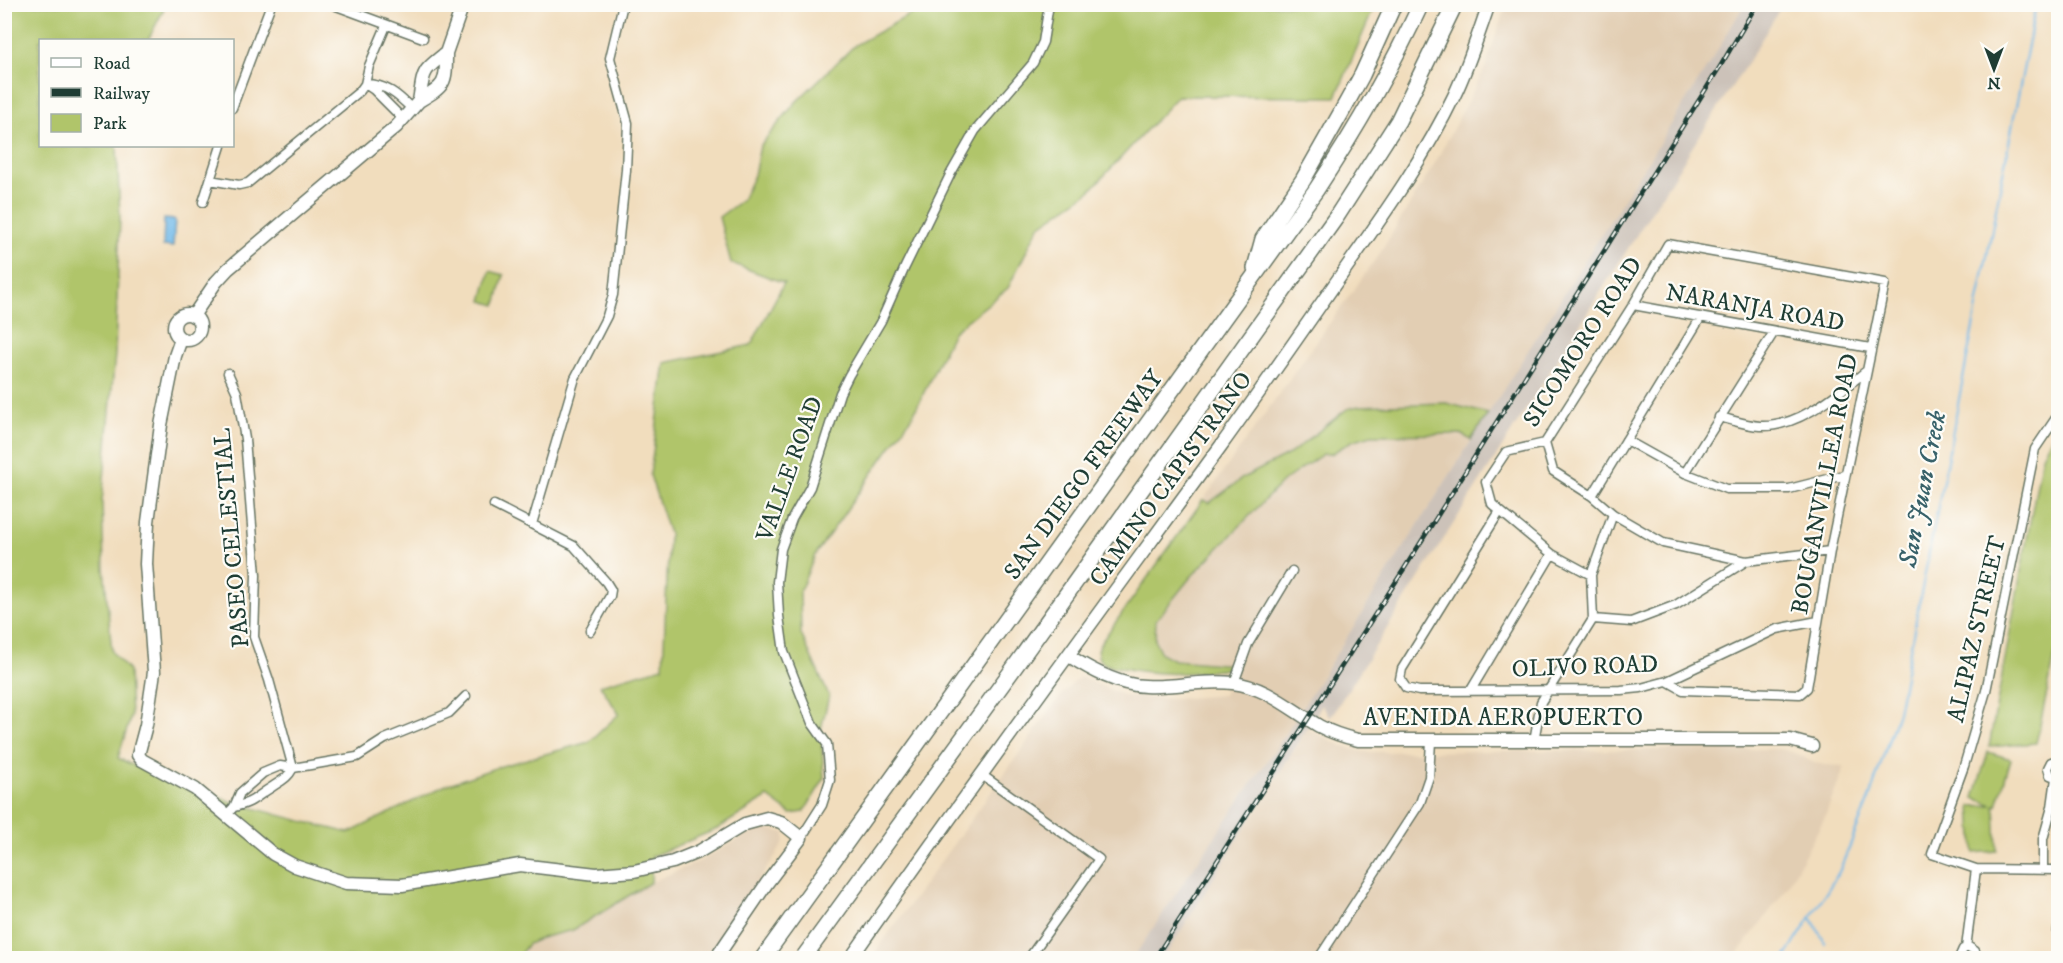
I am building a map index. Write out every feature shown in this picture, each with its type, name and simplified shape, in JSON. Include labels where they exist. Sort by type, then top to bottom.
[{"type":"highway","points":[[1253,277],[1263,239],[1303,180],[1341,113],[1362,75],[1394,4]]},
{"type":"highway","name":"SAN DIEGO FREEWAY","points":[[762,958],[1316,190],[1342,151],[1392,64],[1421,4]]},
{"type":"highway","points":[[803,958],[1337,216],[1398,122],[1455,4]]},
{"type":"street","points":[[234,103],[271,4]]},
{"type":"street","points":[[331,4],[423,38]]},
{"type":"street","points":[[193,316],[228,269],[404,120],[415,105],[438,90],[444,82],[446,53],[463,4]]},
{"type":"street","points":[[532,524],[575,378],[607,316],[613,295],[626,170],[628,123],[610,58],[623,4]]},
{"type":"street","name":"VALLE ROAD","points":[[716,958],[766,883],[801,838],[822,804],[830,780],[827,744],[812,723],[784,652],[777,582],[781,549],[792,519],[810,487],[840,393],[881,321],[904,267],[951,173],[975,131],[1033,63],[1043,42],[1049,4]]},
{"type":"street","name":"CAMINO CAPISTRANO","points":[[853,958],[929,846],[1299,338],[1384,216],[1453,98],[1464,75],[1489,4]]},
{"type":"street","points":[[210,180],[239,185],[248,183],[360,91],[365,84],[369,66],[386,26]]},
{"type":"street","points":[[415,105],[423,74],[430,64],[446,53]]},
{"type":"street","points":[[365,84],[386,87],[415,105]]},
{"type":"street","points":[[365,84],[404,120]]},
{"type":"street","points":[[203,202],[221,147]]},
{"type":"street","name":"BOUGANVILLEA ROAD","points":[[1668,244],[1885,283],[1844,475],[1809,682],[1804,692]]},
{"type":"street","name":"SICOMORO ROAD","points":[[1500,511],[1492,504],[1486,482],[1506,452],[1545,443],[1633,305],[1668,244]]},
{"type":"street","name":"NARANJA ROAD","points":[[1633,305],[1870,348]]},
{"type":"street","points":[[187,314],[193,316],[200,325],[198,336],[187,340],[182,339],[174,328],[176,321],[187,314]]},
{"type":"street","points":[[1592,496],[1701,317]]},
{"type":"street","points":[[1684,473],[1774,332]]},
{"type":"street","points":[[182,339],[173,365],[161,425],[148,522],[146,564],[154,672],[146,725],[138,755],[141,760],[230,811],[273,854],[295,866],[346,883],[402,885],[520,865],[596,874],[634,872],[673,862],[700,851],[745,824],[767,818],[781,822],[801,838]]},
{"type":"street","points":[[1719,417],[1761,426],[1795,420],[1827,402],[1865,372]]},
{"type":"street","name":"PASEO CELESTIAL","points":[[228,373],[237,393],[245,439],[256,575],[254,638],[269,680],[293,768]]},
{"type":"street","name":"ALIPAZ STREET","points":[[1976,869],[1932,854],[1964,766],[1986,691],[2036,448],[2058,415]]},
{"type":"street","points":[[1626,440],[1684,473],[1726,489],[1790,489],[1844,475]]},
{"type":"street","points":[[1545,443],[1553,471],[1592,496],[1613,514],[1663,543],[1746,561],[1830,551]]},
{"type":"street","points":[[494,505],[574,546],[611,590],[605,607],[590,631]]},
{"type":"street","points":[[1500,511],[1552,554],[1591,574]]},
{"type":"street","name":"OLIVO ROAD","points":[[1500,511],[1402,669],[1400,679],[1406,688],[1419,692],[1621,690],[1641,688],[1667,681],[1683,690],[1794,694],[1804,692]]},
{"type":"street","points":[[1534,741],[1541,702],[1593,619],[1591,574],[1613,514]]},
{"type":"street","points":[[1471,690],[1552,554]]},
{"type":"street","points":[[1593,619],[1631,622],[1676,605],[1746,561]]},
{"type":"street","points":[[1234,683],[1248,644],[1292,571]]},
{"type":"street","points":[[1667,681],[1778,629],[1818,621]]},
{"type":"street","name":"AVENIDA AEROPUERTO","points":[[1069,656],[1087,668],[1104,675],[1144,686],[1202,682],[1234,683],[1272,695],[1322,727],[1340,736],[1358,740],[1790,740],[1812,746]]},
{"type":"street","points":[[230,811],[240,793],[263,773],[280,766],[293,768],[357,757],[385,739],[449,713],[466,696]]},
{"type":"street","points":[[1319,958],[1420,803],[1429,777],[1431,741]]},
{"type":"street","points":[[2043,869],[2043,839],[2057,778],[2050,775],[2048,768],[2051,762],[2058,760]]},
{"type":"street","points":[[230,811],[251,803],[287,779],[293,768]]},
{"type":"street","points":[[263,773],[272,787]]},
{"type":"street","points":[[982,775],[1099,859],[1029,958]]},
{"type":"street","points":[[1959,958],[1960,952],[1966,948],[1976,869],[2058,870]]},
{"type":"street","points":[[2055,954],[2058,929]]},
{"type":"street","points":[[1966,948],[1976,951],[1977,958]]},
{"type":"shaded area","points":[[1506,5],[1744,5],[1708,66],[1488,414],[1446,403],[1347,409],[1291,453],[1243,478],[1209,503],[1203,500],[1380,253],[1435,163],[1485,68]]},
{"type":"shaded area","points":[[1744,5],[1782,5],[1748,62],[1330,718],[1322,705],[1164,958],[1133,958],[1283,738],[1708,66]]},
{"type":"shaded area","points":[[1461,434],[1471,440],[1283,738],[1133,958],[871,958],[1062,694],[1080,677],[1125,696],[1175,699],[1223,695],[1233,665],[1174,660],[1161,653],[1155,641],[1156,620],[1190,578],[1282,482],[1323,454],[1331,454],[1352,441],[1371,435]]},
{"type":"shaded area","points":[[1308,729],[1345,747],[1364,752],[1780,749],[1824,765],[1845,766],[1824,819],[1785,891],[1734,958],[1164,958]]},
{"type":"shaded area","points":[[768,829],[785,833],[784,843],[706,958],[517,958],[528,944],[651,882],[700,861],[750,833]]},
{"type":"green space","points":[[5,5],[166,5],[149,39],[39,39],[39,147],[117,147],[120,218],[115,354],[102,502],[104,568],[112,652],[129,671],[131,716],[118,758],[202,792],[349,833],[446,785],[498,767],[589,742],[619,714],[600,685],[663,667],[669,534],[650,475],[665,363],[751,345],[784,283],[731,263],[719,217],[742,200],[754,175],[760,146],[796,102],[855,45],[927,5],[1375,5],[1336,97],[1178,96],[1090,191],[1039,226],[1008,288],[953,332],[913,415],[815,555],[800,591],[801,634],[829,696],[821,729],[824,779],[804,812],[791,814],[768,797],[717,829],[652,856],[651,882],[573,930],[544,937],[528,944],[517,958],[5,958]]},
{"type":"green space","points":[[490,271],[504,275],[496,305],[482,301]]},
{"type":"green space","points":[[1446,403],[1488,414],[1471,440],[1461,434],[1371,435],[1352,441],[1331,454],[1323,454],[1282,482],[1190,578],[1156,620],[1155,641],[1161,653],[1174,660],[1234,665],[1227,669],[1213,671],[1162,673],[1111,666],[1099,659],[1100,644],[1203,500],[1209,503],[1243,478],[1291,453],[1347,409],[1359,406]]},
{"type":"green space","points":[[2058,427],[2058,642],[2036,743],[1989,747],[2042,456]]},
{"type":"green space","points":[[1988,752],[2011,759],[1997,805],[1995,805],[1997,851],[1974,853],[1971,806],[1993,805],[1974,798]]},
{"type":"water","points":[[164,219],[175,220],[173,247],[163,246]]},
{"type":"waterway","name":"San Juan Creek","points":[[1785,958],[1839,872],[1869,799],[1898,712],[2036,4]]},
{"type":"waterway","points":[[1812,919],[1825,943]]},
{"type":"railway","points":[[1155,958],[1404,569],[1757,4]]}]
